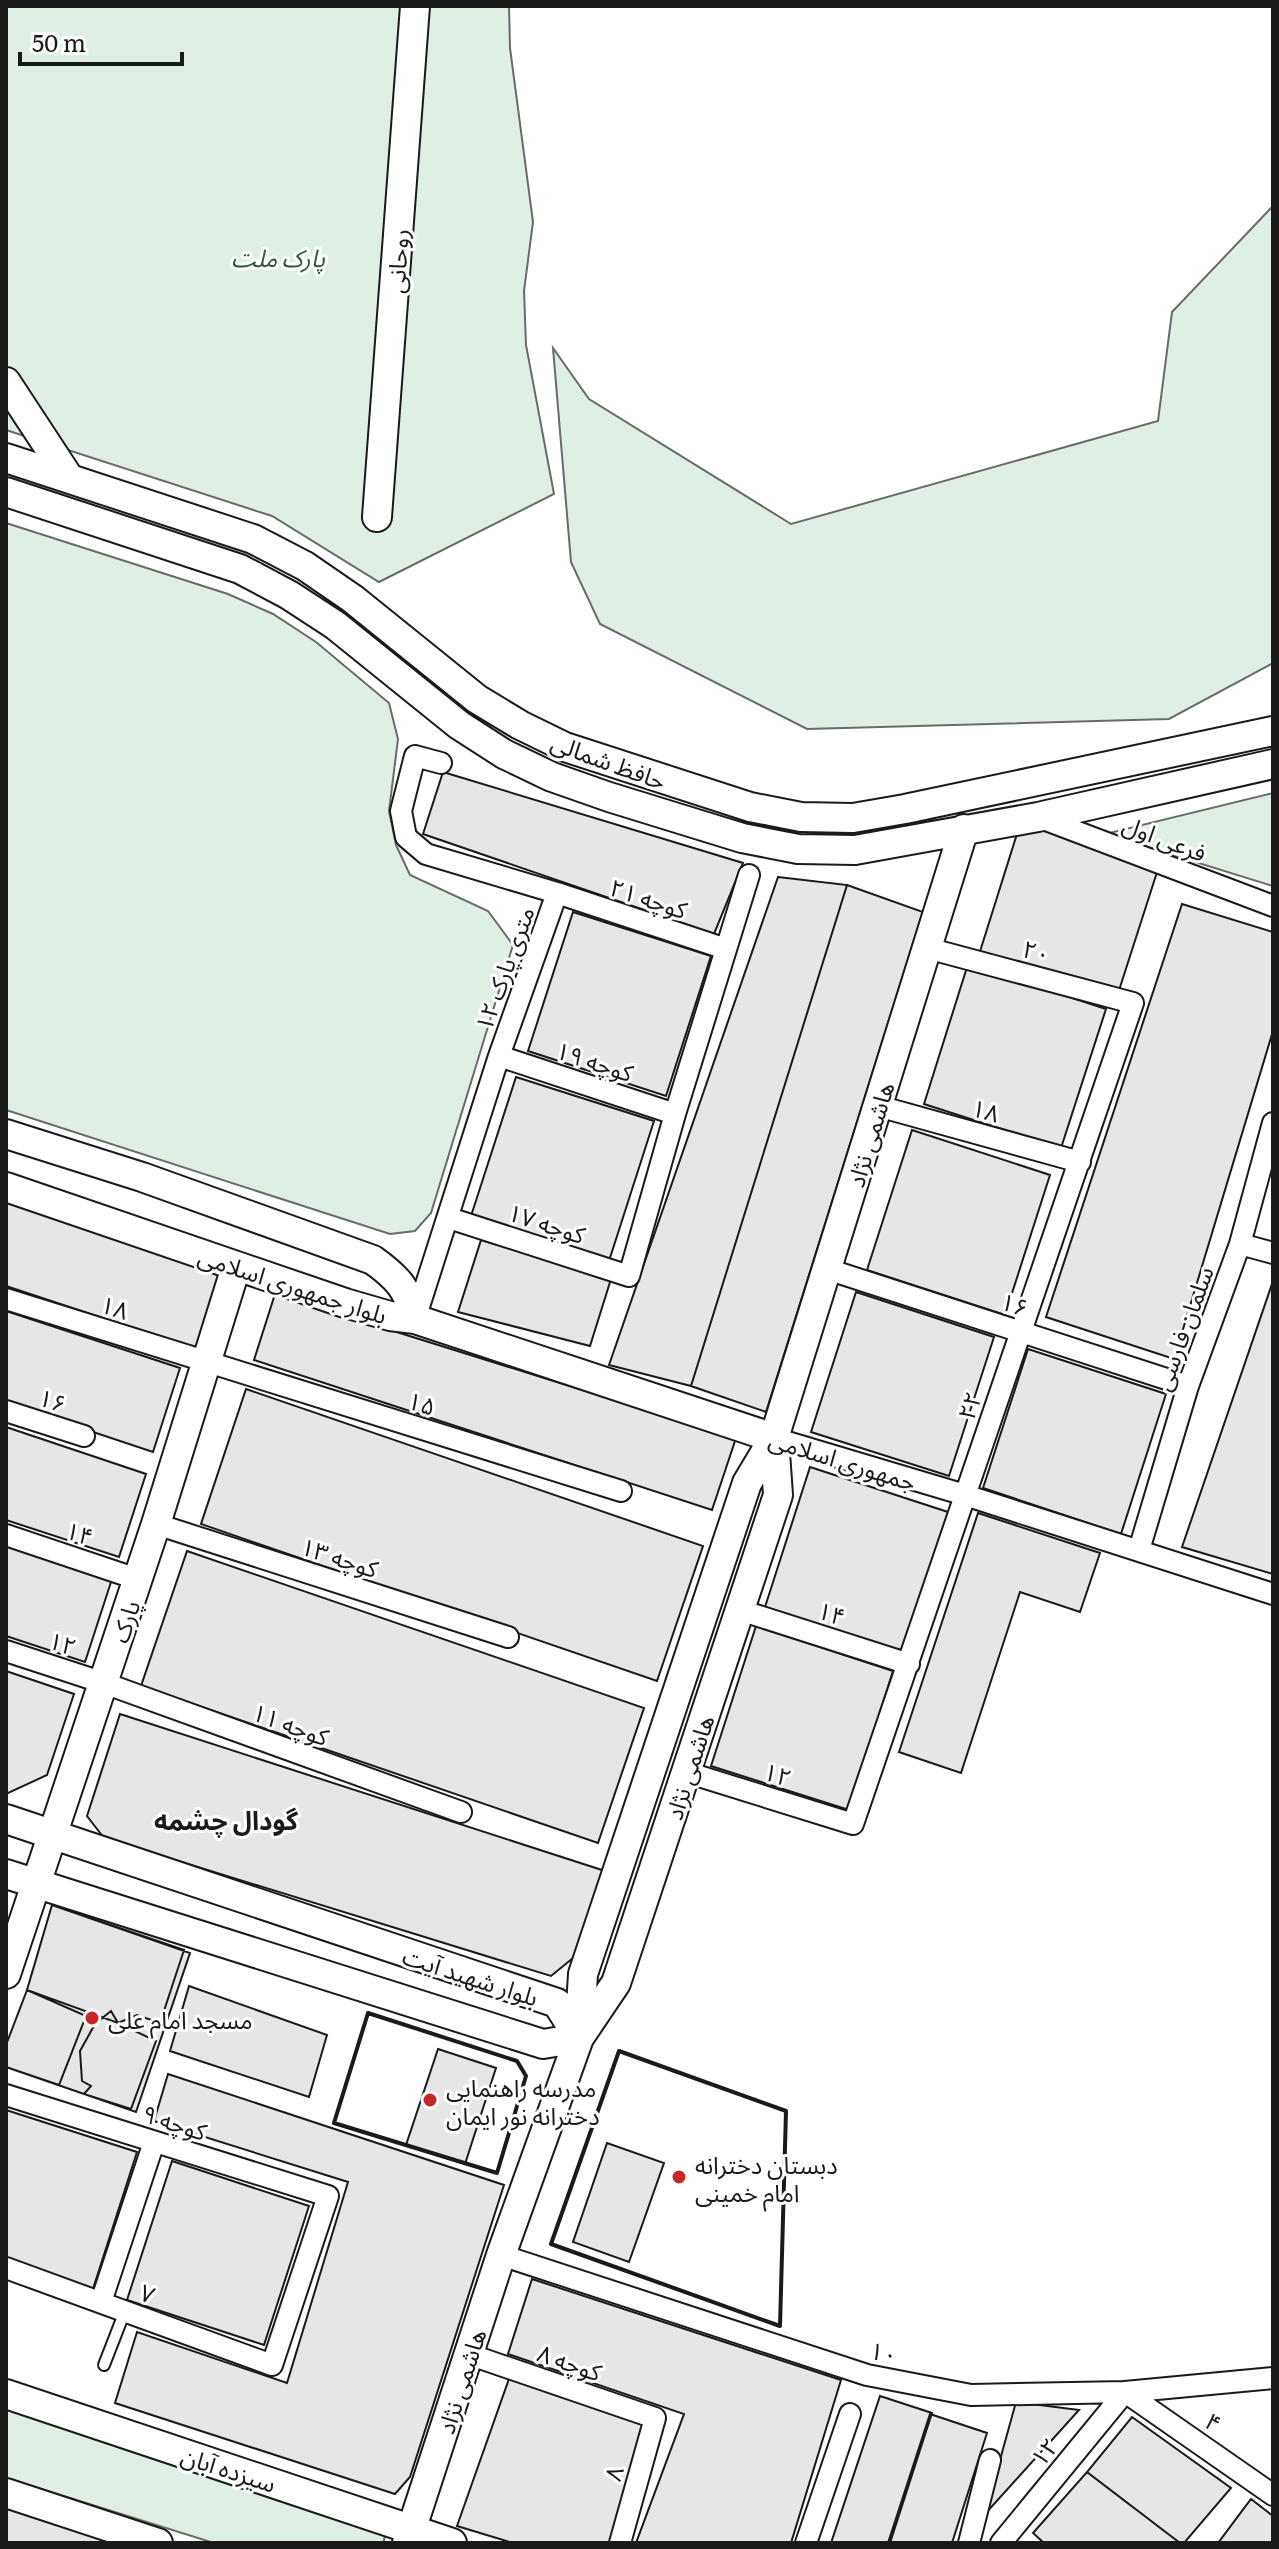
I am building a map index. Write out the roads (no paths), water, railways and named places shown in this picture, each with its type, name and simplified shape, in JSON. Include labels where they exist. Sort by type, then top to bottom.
[{"type":"main road","name":"روحانی","points":[[377,517],[415,6]]},
{"type":"main road","points":[[6,382],[69,478]]},
{"type":"main road","name":"حافظ شمالی","points":[[6,458],[253,539],[305,566],[353,599],[477,699],[520,725],[565,747],[750,807],[801,817],[853,818],[1273,731]]},
{"type":"main road","name":"حافظ شمالی","points":[[6,492],[240,569],[289,595],[335,625],[459,725],[504,754],[552,777],[742,838],[798,849],[855,850],[1038,817],[1273,764]]},
{"type":"main road","name":"هاشمی نژاد","points":[[579,2038],[583,1974],[747,1483],[774,1438],[964,829]]},
{"type":"main road","name":"بلوار جمهوری اسلامی","points":[[6,1134],[142,1177],[373,1260],[393,1274],[409,1296],[415,1319],[390,1316],[236,1267],[6,1187]]},
{"type":"main road","name":"پارک","points":[[6,1974],[156,1524],[236,1267]]},
{"type":"main road","name":"جمهوری اسلامی","points":[[415,1319],[774,1438]]},
{"type":"main road","name":"هاشمی نژاد","points":[[409,2536],[501,2255],[579,2038],[616,1983],[740,1610],[778,1495],[774,1438]]},
{"type":"main road","name":"بلوار شهید آیت","points":[[6,1819],[557,2003],[579,2038],[543,2044],[6,1874]]},
{"type":"main road","name":"سیزده آبان","points":[[6,2394],[409,2536],[452,2543]]},
{"type":"main road","points":[[6,2493],[158,2543]]},
{"type":"street","name":"۱۲ متری پارک","points":[[415,1319],[499,1056],[557,893],[426,854],[406,837],[401,811],[415,756],[441,763]]},
{"type":"street","name":"فرعی اول","points":[[1038,817],[1273,906]]},
{"type":"street","points":[[675,1114],[749,875]]},
{"type":"street","name":"کوچه ۲۱","points":[[557,893],[726,949]]},
{"type":"street","name":"۲۰","points":[[927,948],[1133,1003]]},
{"type":"street","name":"۲۲","points":[[853,1824],[1133,1003]]},
{"type":"street","name":"کوچه ۱۹","points":[[499,1056],[675,1114]]},
{"type":"street","name":"۱۸","points":[[878,1106],[1080,1162]]},
{"type":"street","name":"کوچه ۱۷","points":[[449,1218],[629,1276],[675,1114]]},
{"type":"street","name":"سلمان فارسی","points":[[1139,1550],[1188,1386],[1240,1244],[1273,1123]]},
{"type":"street","points":[[1240,1244],[1273,1253]]},
{"type":"street","name":"۱۶","points":[[827,1269],[1188,1386]]},
{"type":"street","name":"۱۸","points":[[6,1299],[208,1363]]},
{"type":"street","name":"۱۵","points":[[208,1363],[621,1491]]},
{"type":"street","name":"۱۶","points":[[6,1411],[84,1436]]},
{"type":"street","name":"جمهوری اسلامی","points":[[774,1438],[965,1495],[1273,1594]]},
{"type":"street","name":"کوچه ۱۳","points":[[156,1524],[508,1637]]},
{"type":"street","name":"۱۴","points":[[6,1535],[137,1579]]},
{"type":"street","name":"۱۴","points":[[740,1610],[909,1664]]},
{"type":"street","name":"۱۲","points":[[6,1651],[104,1683]]},
{"type":"street","name":"کوچه ۱۱","points":[[104,1683],[461,1812]]},
{"type":"street","name":"۱۲","points":[[686,1772],[853,1824]]},
{"type":"street","name":"کوچه ۹","points":[[6,2095],[328,2196],[272,2365]]},
{"type":"street","points":[[101,2302],[154,2142]]},
{"type":"street","name":"۱۰","points":[[501,2255],[867,2375],[971,2395],[1125,2392],[1273,2378]]},
{"type":"street","name":"۷","points":[[6,2268],[272,2365]]},
{"type":"street","name":"کوچه ۸","points":[[468,2354],[655,2418]]},
{"type":"street","name":"۱۲","points":[[1004,2542],[1125,2392]]},
{"type":"street","name":"۴","points":[[1125,2392],[1273,2495]]},
{"type":"street","points":[[806,2543],[850,2414]]},
{"type":"street","name":"۸","points":[[620,2543],[655,2418]]},
{"type":"street","name":"۱۲","points":[[969,2543],[990,2460]]},
{"type":"lane","points":[[104,2365],[125,2311]]},
{"type":"place","name":"مسجد امام علی","points":[[92,2018]]},
{"type":"place","name":"مدرسه راهنمایی دخترانه نور ایمان","points":[[430,2100]]},
{"type":"place","name":"دبستان دخترانه امام خمینی","points":[[679,2177]]},
{"type":"district","name":"گودال چشمه","points":[[226,1818]]},
{"type":"park label","name":"پارک ملت","points":[[278,256]]}]
